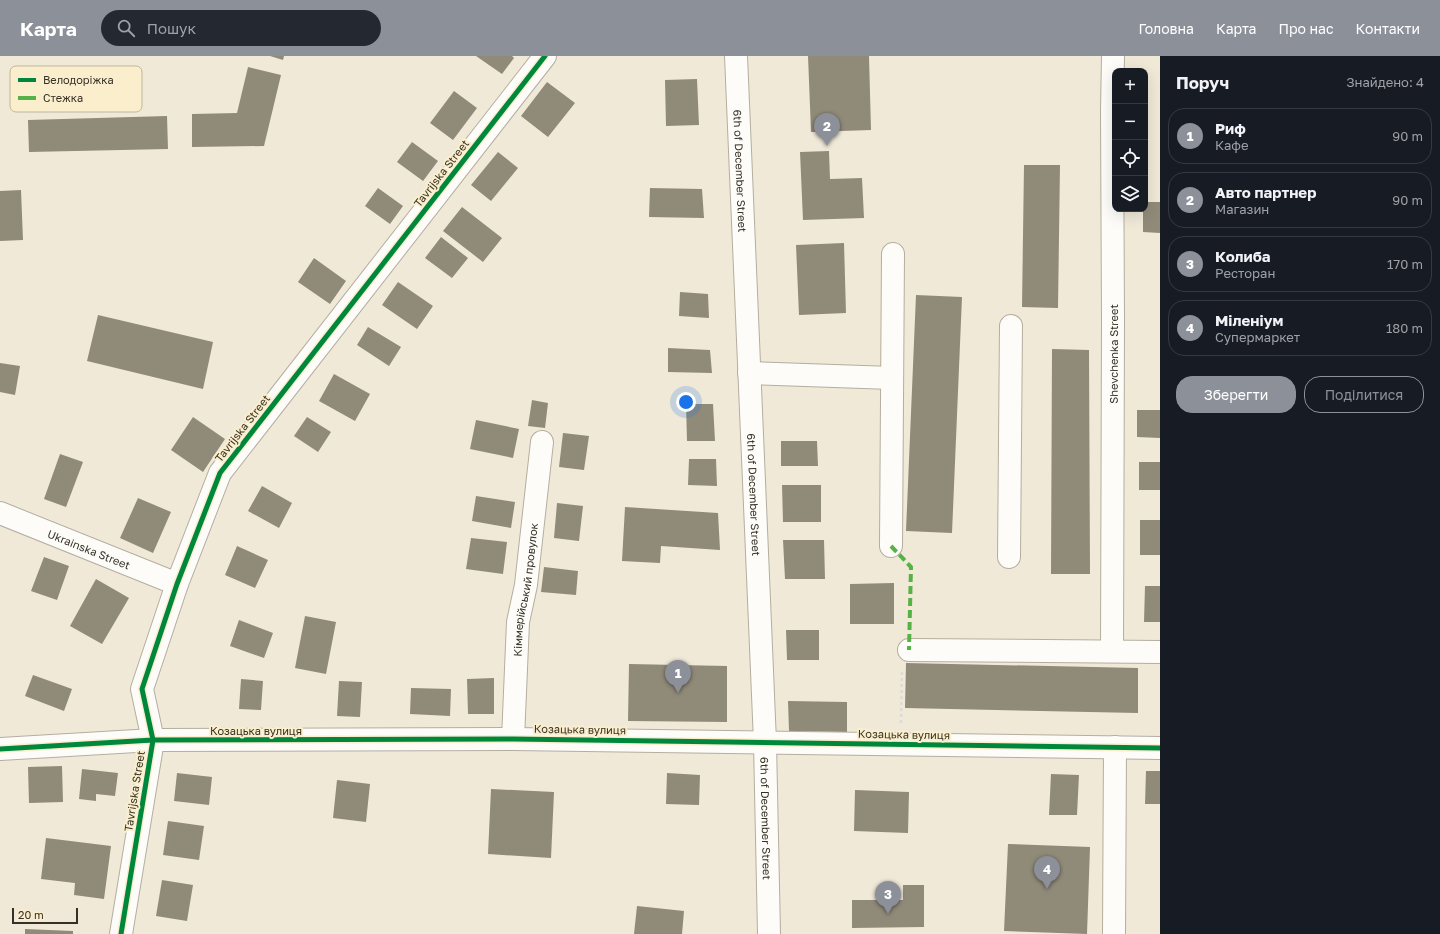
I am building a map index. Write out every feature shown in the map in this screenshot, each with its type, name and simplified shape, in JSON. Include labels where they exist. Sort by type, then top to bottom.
[{"type":"street","name":"Tavrijska Street","points":[[121,934],[153,740],[142,689],[177,584],[220,473],[545,56]]},
{"type":"street","name":"6th of December Street","points":[[736,56],[765,742],[769,934]]},
{"type":"street","name":"Shevchenka Street","points":[[1112,651],[1112,112],[1116,64]]},
{"type":"street","points":[[891,546],[893,254]]},
{"type":"street","points":[[1009,557],[1012,326]]},
{"type":"street","points":[[750,373],[892,378]]},
{"type":"street","name":"Кіммерійський провулок","points":[[513,739],[518,622],[526,585],[542,442]]},
{"type":"street","name":"Ukrainska Street","points":[[0,513],[177,584]]},
{"type":"street","points":[[909,650],[1160,652]]},
{"type":"street","name":"Козацька вулиця","points":[[0,749],[153,740],[513,739],[1160,748]]},
{"type":"street","points":[[1114,934],[1115,747]]},
{"type":"path","points":[[900,744],[902,659],[909,650]]},
{"type":"building","points":[[270,56],[284,56],[283,60]]},
{"type":"building","points":[[476,56],[512,56],[514,58],[502,74]]},
{"type":"building","points":[[808,56],[869,56],[871,130],[811,132]]},
{"type":"building","points":[[248,67],[281,75],[264,146],[192,147],[192,114],[237,113]]},
{"type":"building","points":[[697,79],[699,125],[666,126],[665,80]]},
{"type":"building","points":[[547,82],[575,103],[548,137],[521,116]]},
{"type":"building","points":[[454,91],[477,108],[453,140],[430,123]]},
{"type":"building","points":[[167,116],[168,149],[29,152],[28,120]]},
{"type":"building","points":[[412,142],[438,161],[423,181],[397,162]]},
{"type":"building","points":[[829,151],[830,179],[862,178],[864,218],[803,220],[800,152]]},
{"type":"building","points":[[498,152],[518,168],[491,201],[471,185]]},
{"type":"building","points":[[1024,165],[1060,165],[1058,308],[1022,307]]},
{"type":"building","points":[[378,188],[403,206],[390,224],[365,206]]},
{"type":"building","points":[[650,188],[702,189],[704,218],[649,217]]},
{"type":"building","points":[[21,190],[23,240],[0,241],[0,191]]},
{"type":"building","points":[[1148,202],[1160,202],[1160,233],[1143,232],[1143,212],[1148,212]]},
{"type":"building","points":[[462,207],[502,238],[483,262],[443,231]]},
{"type":"building","points":[[441,237],[468,258],[452,278],[425,258]]},
{"type":"building","points":[[844,243],[846,313],[799,315],[796,245]]},
{"type":"building","points":[[314,258],[346,281],[330,304],[298,282]]},
{"type":"building","points":[[398,282],[433,306],[417,329],[382,305]]},
{"type":"building","points":[[680,292],[708,294],[709,318],[679,316]]},
{"type":"building","points":[[916,295],[962,297],[952,533],[906,531]]},
{"type":"building","points":[[98,315],[213,342],[203,389],[87,361]]},
{"type":"building","points":[[368,327],[401,347],[389,366],[357,345]]},
{"type":"building","points":[[668,348],[710,350],[712,373],[668,372]]},
{"type":"building","points":[[1052,349],[1089,350],[1090,574],[1051,574]]},
{"type":"building","points":[[0,363],[20,366],[15,395],[0,392]]},
{"type":"building","points":[[334,374],[370,394],[355,421],[319,401]]},
{"type":"building","points":[[532,400],[548,403],[545,428],[528,426]]},
{"type":"building","points":[[686,404],[713,404],[715,441],[687,441]]},
{"type":"building","points":[[1137,410],[1160,410],[1160,438],[1137,437]]},
{"type":"building","points":[[193,417],[225,439],[203,472],[171,450]]},
{"type":"building","points":[[307,417],[331,432],[318,452],[294,436]]},
{"type":"building","points":[[476,420],[519,429],[513,458],[470,449]]},
{"type":"building","points":[[563,433],[589,436],[584,470],[559,467]]},
{"type":"building","points":[[781,441],[817,441],[818,466],[781,466]]},
{"type":"building","points":[[60,454],[83,462],[66,507],[44,499]]},
{"type":"building","points":[[689,459],[716,459],[717,486],[688,485]]},
{"type":"building","points":[[1139,462],[1160,462],[1160,490],[1139,490]]},
{"type":"building","points":[[782,485],[821,485],[821,522],[783,522]]},
{"type":"building","points":[[262,486],[292,503],[279,528],[248,511]]},
{"type":"building","points":[[476,496],[515,502],[511,528],[472,521]]},
{"type":"building","points":[[138,498],[171,512],[153,553],[120,538]]},
{"type":"building","points":[[557,503],[583,506],[579,541],[554,538]]},
{"type":"building","points":[[625,507],[718,513],[720,550],[661,546],[660,563],[622,561]]},
{"type":"building","points":[[1140,520],[1160,520],[1160,555],[1140,555]]},
{"type":"building","points":[[471,538],[507,542],[503,574],[466,569]]},
{"type":"building","points":[[783,540],[824,540],[825,579],[785,579]]},
{"type":"building","points":[[237,546],[268,560],[255,588],[225,575]]},
{"type":"building","points":[[44,557],[69,566],[57,600],[31,591]]},
{"type":"building","points":[[544,567],[578,571],[576,595],[541,592]]},
{"type":"building","points":[[96,579],[129,598],[102,644],[70,626]]},
{"type":"building","points":[[894,583],[894,624],[850,624],[850,584]]},
{"type":"building","points":[[1145,586],[1160,586],[1160,622],[1144,622]]},
{"type":"building","points":[[305,616],[336,622],[326,674],[295,668]]},
{"type":"building","points":[[239,620],[273,633],[264,658],[230,646]]},
{"type":"building","points":[[786,630],[819,630],[819,660],[787,660]]},
{"type":"building","points":[[906,663],[1138,668],[1138,713],[905,708]]},
{"type":"building","points":[[629,664],[727,666],[727,722],[628,721]]},
{"type":"building","points":[[33,675],[72,689],[64,711],[25,696]]},
{"type":"building","points":[[494,678],[494,714],[468,714],[467,679]]},
{"type":"building","points":[[241,679],[263,681],[261,710],[239,709]]},
{"type":"building","points":[[339,681],[362,682],[360,717],[337,716]]},
{"type":"building","points":[[411,688],[451,689],[450,716],[410,714]]},
{"type":"building","points":[[788,701],[847,702],[847,732],[789,731]]},
{"type":"building","points":[[62,766],[63,802],[29,803],[28,767]]},
{"type":"building","points":[[82,769],[118,773],[115,796],[96,794],[96,801],[79,799]]},
{"type":"building","points":[[1146,771],[1160,771],[1160,804],[1145,804]]},
{"type":"building","points":[[177,773],[212,777],[209,805],[174,801]]},
{"type":"building","points":[[667,773],[700,775],[699,805],[666,804]]},
{"type":"building","points":[[1051,774],[1079,775],[1077,815],[1049,815]]},
{"type":"building","points":[[337,780],[370,784],[366,822],[333,818]]},
{"type":"building","points":[[491,789],[554,792],[551,858],[488,854]]},
{"type":"building","points":[[855,790],[909,792],[908,833],[854,831]]},
{"type":"building","points":[[168,821],[204,826],[199,860],[163,855]]},
{"type":"building","points":[[46,838],[111,846],[104,899],[74,895],[75,883],[41,879]]},
{"type":"building","points":[[1008,844],[1090,847],[1087,934],[1004,931]]},
{"type":"building","points":[[162,880],[193,885],[187,921],[156,916]]},
{"type":"building","points":[[903,885],[924,885],[924,927],[852,928],[852,900],[903,900]]},
{"type":"building","points":[[637,906],[684,911],[682,934],[634,934]]},
{"type":"building","points":[[25,929],[73,931],[73,934],[25,934]]},
{"type":"marked path","points":[[891,546],[911,567],[909,650]]},
{"type":"cycle path","points":[[121,934],[153,740],[142,689],[177,584],[220,473],[545,56]]},
{"type":"cycle path","points":[[0,749],[153,740],[513,739],[1160,748]]},
{"type":"place","name":"Авто партнер","points":[[827,146]]},
{"type":"place","name":"Риф","points":[[678,693]]},
{"type":"place","name":"Міленіум","points":[[1047,889]]},
{"type":"place","name":"Колиба","points":[[888,914]]}]
